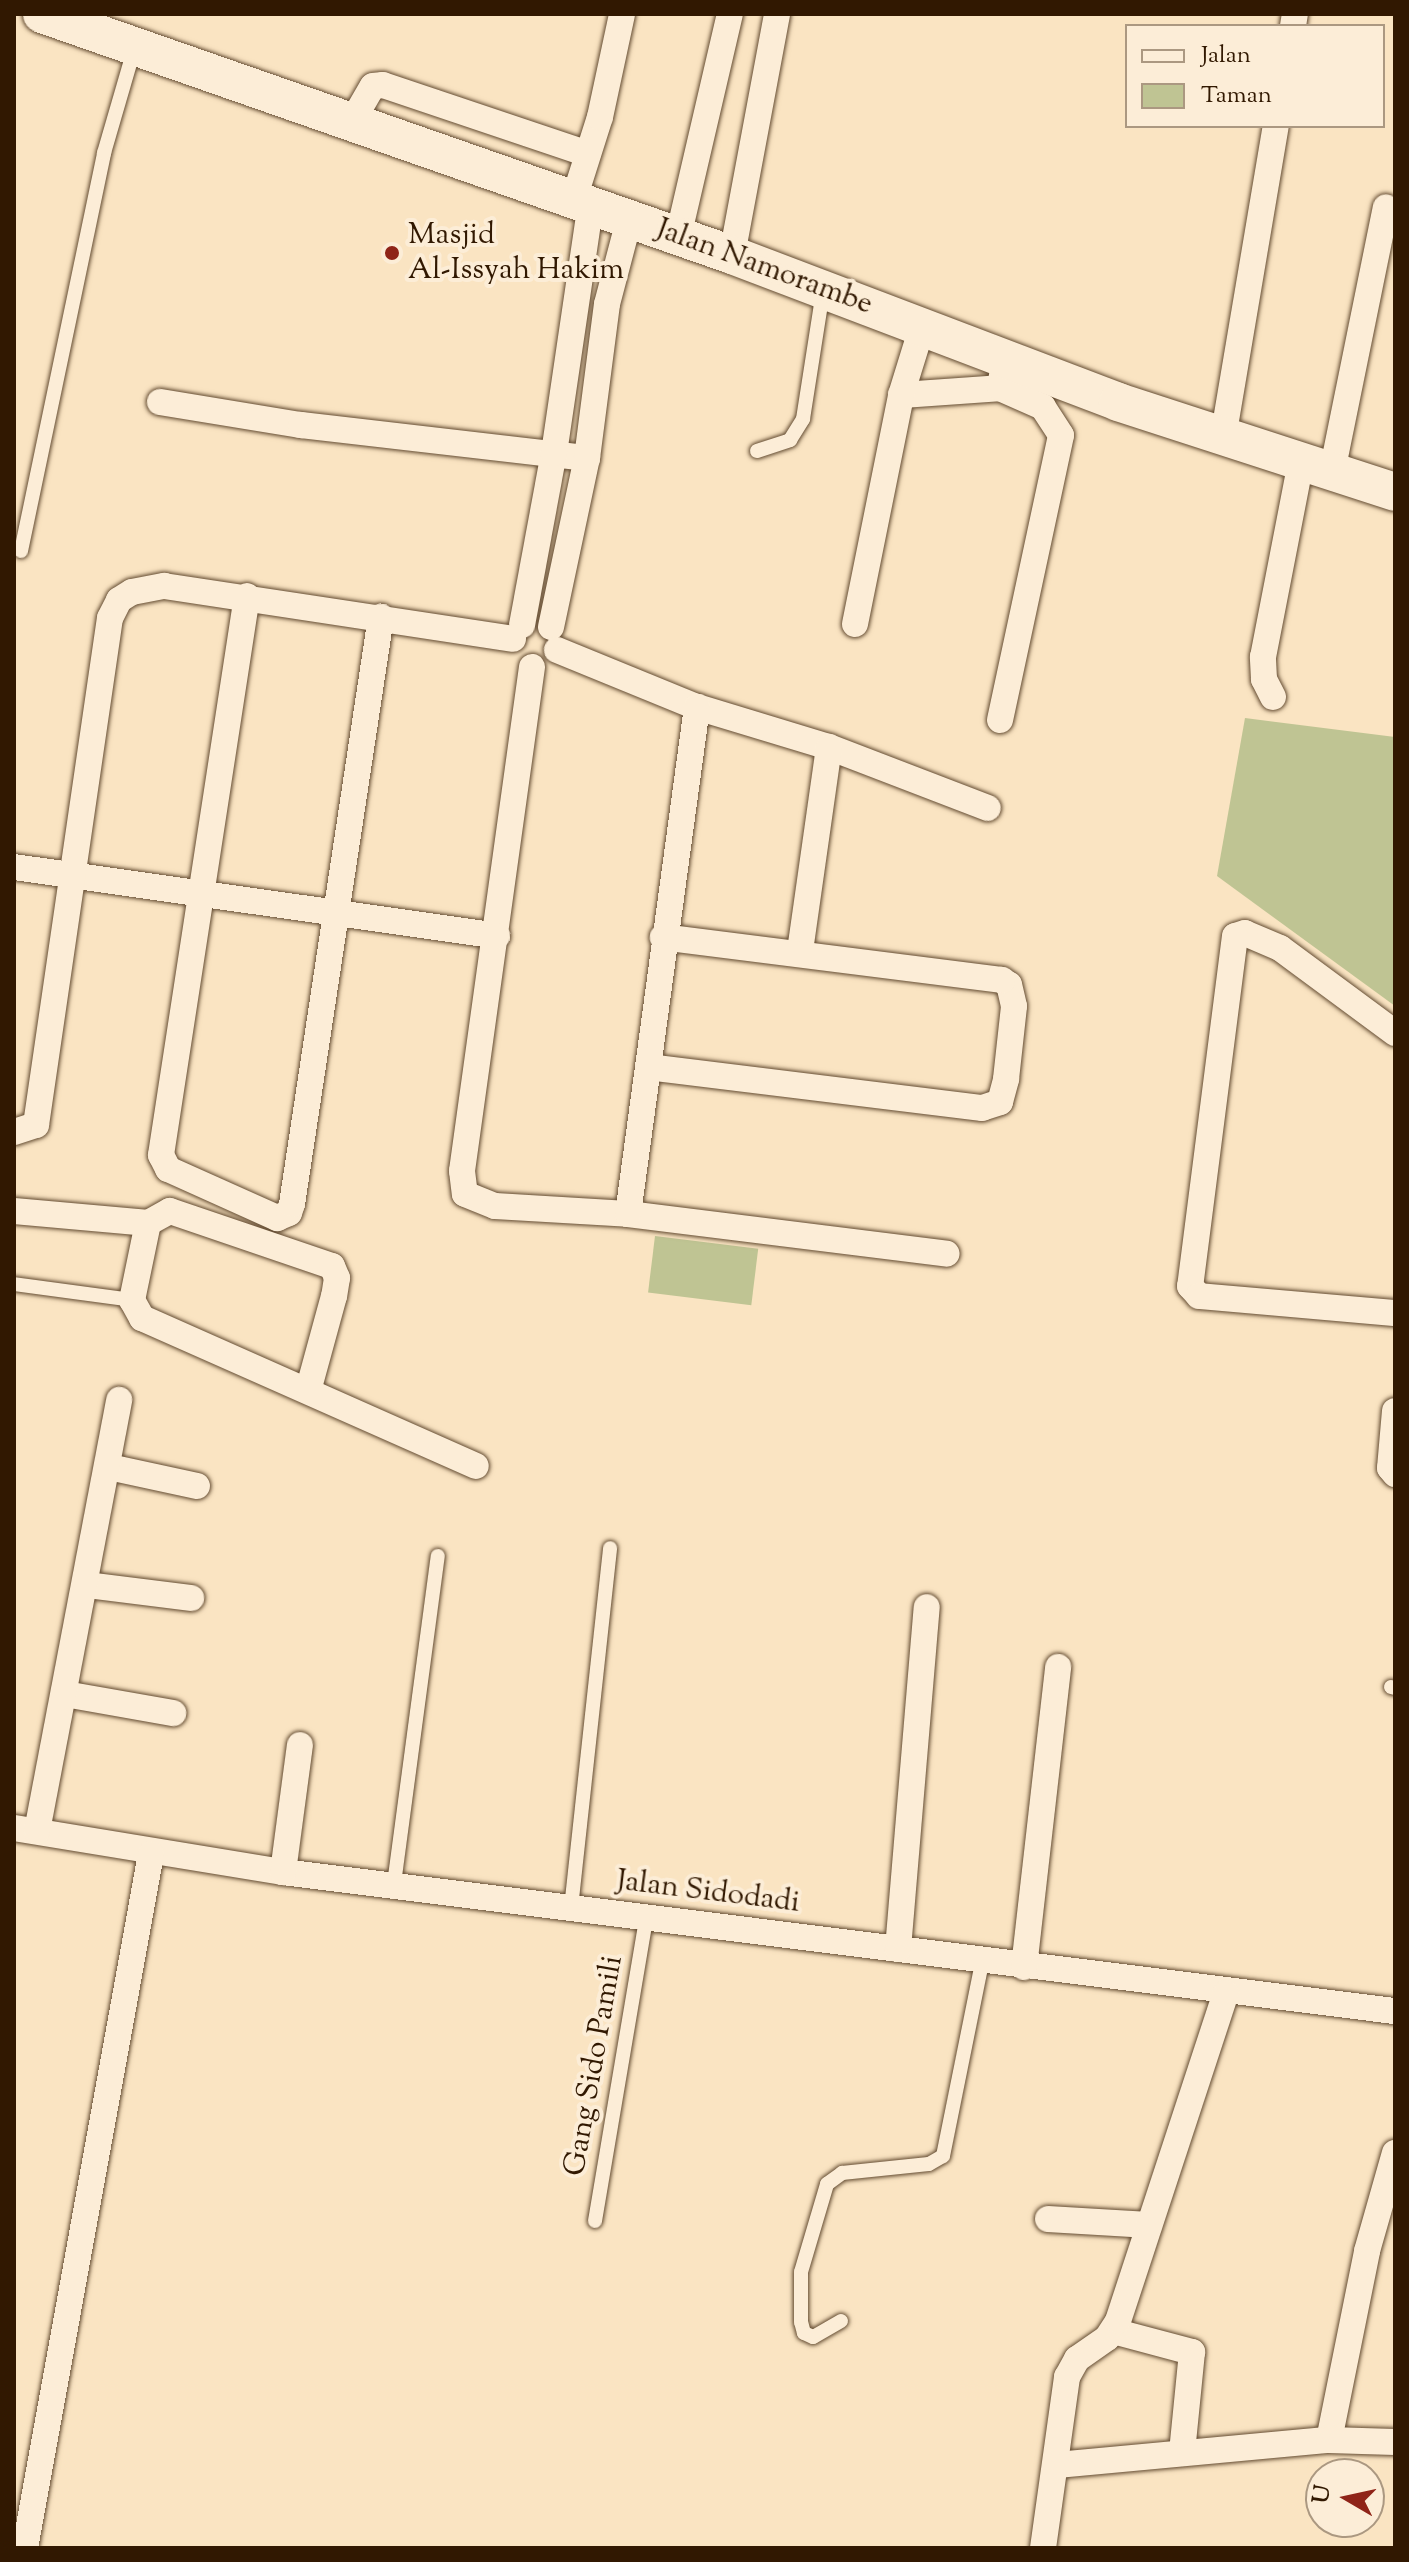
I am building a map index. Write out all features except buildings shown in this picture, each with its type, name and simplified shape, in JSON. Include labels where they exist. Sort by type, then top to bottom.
[{"type":"main road","name":"Jalan Namorambe","points":[[54,16],[923,324],[1002,372],[1395,492]]},
{"type":"street","points":[[622,14],[588,154],[554,453],[517,632],[518,659],[532,667],[550,661],[587,458],[607,304],[629,220]]},
{"type":"street","points":[[678,237],[729,18],[775,24],[732,255]]},
{"type":"street","points":[[353,120],[373,86],[383,85],[588,154]]},
{"type":"street","points":[[1223,438],[1276,128]]},
{"type":"street","points":[[1273,697],[1264,679],[1263,657],[1386,207]]},
{"type":"street","points":[[855,624],[901,395],[923,324]]},
{"type":"street","points":[[901,395],[1002,372],[1043,407],[1061,435],[1000,720]]},
{"type":"street","points":[[160,402],[301,425],[587,458]]},
{"type":"street","points":[[14,1132],[36,1125],[113,607],[132,592],[164,586],[381,617],[517,632],[534,621],[554,639],[697,707],[829,747],[988,808]]},
{"type":"street","points":[[247,596],[161,1155],[168,1169],[277,1218],[289,1213],[292,1204],[381,617]]},
{"type":"street","points":[[532,667],[461,1187],[471,1200],[495,1206],[628,1214],[947,1254]]},
{"type":"street","points":[[628,1214],[663,937],[697,707]]},
{"type":"street","points":[[800,951],[829,747]]},
{"type":"street","points":[[14,867],[497,936]]},
{"type":"street","points":[[1395,1033],[1280,948],[1245,933],[1235,936],[1190,1286],[1199,1296],[1395,1313]]},
{"type":"street","points":[[648,1067],[971,1107],[1000,1102],[1014,1006],[1009,985],[1002,980],[800,951],[663,937]]},
{"type":"street","points":[[14,1211],[148,1223],[163,1212],[183,1213],[332,1266],[337,1278],[334,1296],[308,1391]]},
{"type":"street","points":[[148,1223],[132,1300],[142,1318],[476,1466]]},
{"type":"street","points":[[25,1830],[65,1694],[119,1400]]},
{"type":"street","points":[[1395,1411],[1390,1468],[1395,1474]]},
{"type":"street","points":[[109,1467],[197,1486]]},
{"type":"street","points":[[87,1585],[191,1598]]},
{"type":"street","points":[[898,1949],[927,1607]]},
{"type":"street","points":[[1024,1967],[1058,1667]]},
{"type":"street","points":[[65,1694],[173,1713]]},
{"type":"street","points":[[283,1872],[300,1745]]},
{"type":"street","name":"Jalan Sidodadi","points":[[25,1830],[151,1854],[283,1872],[898,1949],[982,1963],[1395,2011]]},
{"type":"street","points":[[25,2548],[151,1854]]},
{"type":"street","points":[[1043,2548],[1071,2366],[1113,2331],[1226,1993]]},
{"type":"street","points":[[1329,2440],[1367,2251],[1395,2153]]},
{"type":"street","points":[[1048,2219],[1149,2225]]},
{"type":"street","points":[[1113,2331],[1192,2352],[1182,2453]]},
{"type":"street","points":[[1057,2465],[1329,2440],[1395,2442]]},
{"type":"lane","points":[[21,551],[104,153],[135,45]]},
{"type":"lane","points":[[757,451],[790,440],[803,419],[823,290]]},
{"type":"lane","points":[[14,1284],[132,1300]]},
{"type":"lane","points":[[571,1908],[610,1548]]},
{"type":"lane","points":[[394,1884],[438,1556]]},
{"type":"lane","name":"Gang Sido Pamili","points":[[595,2221],[646,1919]]},
{"type":"lane","points":[[841,2321],[813,2337],[804,2333],[801,2322],[801,2272],[827,2184],[842,2173],[929,2164],[943,2156],[982,1963]]},
{"type":"green space","points":[[1245,718],[1395,737],[1395,1006],[1217,876]]},
{"type":"green space","points":[[655,1236],[758,1249],[751,1305],[648,1293]]},
{"type":"place","name":"Masjid Al-Issyah Hakim","points":[[392,253]]}]
